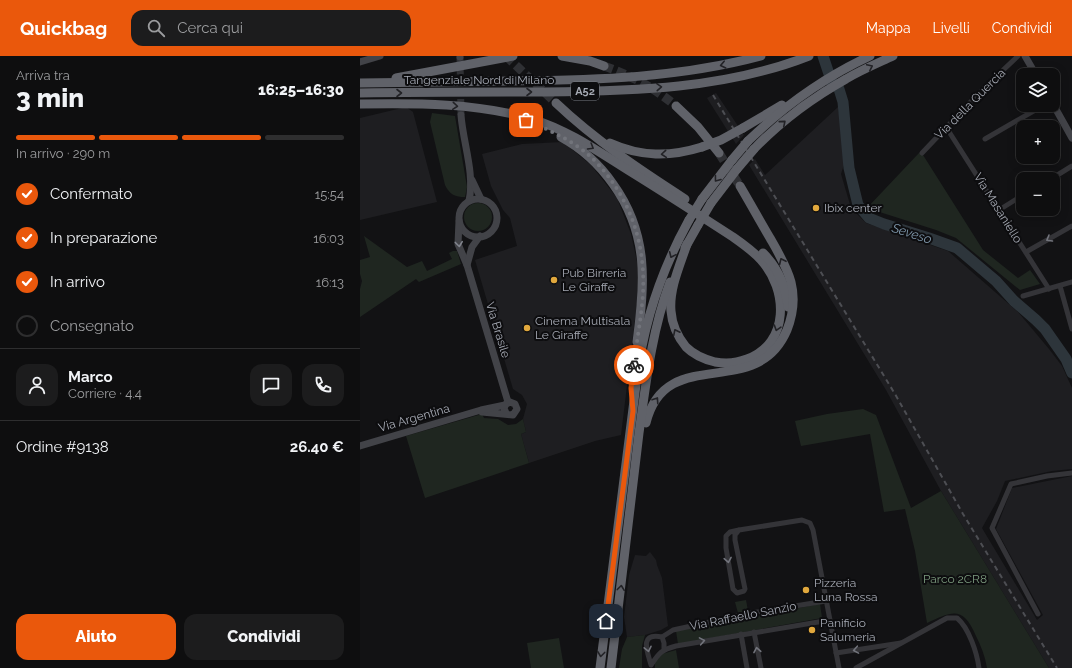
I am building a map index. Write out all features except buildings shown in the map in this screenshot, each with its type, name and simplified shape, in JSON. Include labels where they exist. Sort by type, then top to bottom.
[{"type":"highway","points":[[375,83],[513,56]]},
{"type":"highway","points":[[562,56],[590,61],[604,66]]},
{"type":"highway","name":"Tangenziale Nord di Milano","points":[[360,83],[586,80],[633,77],[684,72],[719,66],[761,56]]},
{"type":"highway","points":[[588,131],[623,149],[640,153],[669,154],[702,147],[721,140],[804,94],[842,70],[870,56]]},
{"type":"highway","points":[[611,668],[635,463],[649,366],[662,305],[674,272],[687,244],[711,203],[754,149],[789,117],[827,91],[847,78],[893,56]]},
{"type":"highway","name":"Tangenziale Nord di Milano","points":[[360,93],[587,91],[685,86],[722,81],[754,74],[808,57]]},
{"type":"highway","points":[[600,668],[640,356],[648,316],[664,271],[689,220],[702,199],[748,141],[804,94]]},
{"type":"highway","points":[[556,103],[588,131],[648,175],[737,232],[754,245],[766,257],[776,270],[786,294],[788,309],[787,322],[783,338]]},
{"type":"highway","points":[[360,104],[438,105],[494,111],[532,119],[556,128],[584,142],[733,237],[762,261],[777,286],[781,308],[780,320],[775,334],[766,347],[754,356],[739,362],[722,364],[705,360],[692,353],[680,340],[673,327],[671,310],[675,279],[687,244]]},
{"type":"highway","points":[[676,106],[698,126],[719,153]]},
{"type":"highway","points":[[517,116],[567,140],[596,162],[620,194],[632,215],[640,246],[643,281],[642,304],[631,380],[633,411]]},
{"type":"highway","points":[[635,463],[648,413],[654,401],[662,391],[674,382],[685,378],[740,370],[757,364],[771,354],[783,338],[790,322],[793,294],[790,281],[779,255],[740,186]]},
{"type":"street","points":[[360,62],[380,56]]},
{"type":"street","name":"Via della Quercia","points":[[922,153],[946,127],[1018,56]]},
{"type":"street","points":[[1025,56],[1032,68]]},
{"type":"street","points":[[985,139],[1032,112]]},
{"type":"street","points":[[1057,112],[1072,138]]},
{"type":"street","points":[[461,115],[462,131],[471,178],[481,199]]},
{"type":"street","name":"Via Masaniello","points":[[946,127],[1050,289]]},
{"type":"street","points":[[1060,173],[1072,166]]},
{"type":"street","points":[[469,201],[471,178]]},
{"type":"street","points":[[481,199],[488,202],[493,207],[496,217],[495,224],[488,234],[473,236],[466,232],[462,227],[459,220],[459,215],[462,208],[469,201],[481,199]]},
{"type":"street","points":[[999,210],[1016,199]]},
{"type":"street","name":"Via Brasile","points":[[459,220],[458,244],[467,265],[506,404]]},
{"type":"street","points":[[1026,252],[1072,226]]},
{"type":"street","points":[[467,265],[472,247],[480,236]]},
{"type":"street","points":[[1023,296],[1072,282]]},
{"type":"street","points":[[1060,286],[1072,329]]},
{"type":"street","points":[[514,403],[516,405],[517,409],[513,415],[506,413],[504,408],[506,404],[514,403]]},
{"type":"street","name":"Via Argentina","points":[[360,446],[506,404]]},
{"type":"street","name":"Via Argentina","points":[[474,412],[506,413]]},
{"type":"street","points":[[1038,614],[992,528],[1011,484],[1048,476],[1072,473]]},
{"type":"street","points":[[739,530],[735,540],[745,589],[744,591],[737,593],[733,589],[726,548],[726,536],[730,532],[739,530],[802,520],[810,523],[813,530],[839,668]]},
{"type":"street","name":"Via Raffaello Sanzio","points":[[651,667],[646,649],[646,642],[649,638],[656,636],[662,637],[673,630],[751,613],[826,600]]},
{"type":"street","points":[[856,668],[947,618],[957,618],[966,628],[978,657],[979,668]]},
{"type":"street","name":"Via Raffaello Sanzio","points":[[664,649],[741,634],[830,620]]},
{"type":"street","points":[[754,632],[761,668]]},
{"type":"street","points":[[741,634],[747,668]]},
{"type":"street","points":[[651,667],[659,653],[664,649],[662,637]]},
{"type":"street","points":[[836,654],[904,642]]},
{"type":"shaded area","points":[[716,93],[744,135],[736,144],[707,98]]},
{"type":"shaded area","points":[[406,107],[413,112],[437,202],[360,220],[360,118]]},
{"type":"shaded area","points":[[838,107],[846,158],[841,174],[851,208],[866,223],[948,251],[1018,312],[1062,366],[1072,388],[1072,469],[1052,471],[1005,481],[997,501],[982,528],[1037,620],[1043,615],[996,529],[1012,488],[1072,476],[1072,668],[1049,668],[941,491],[886,390],[749,165],[755,159],[765,175]]},
{"type":"shaded area","points":[[563,142],[591,165],[617,198],[631,234],[638,266],[637,303],[621,435],[595,441],[529,463],[521,434],[526,432],[523,419],[527,404],[522,395],[513,389],[475,260],[517,246],[510,218],[503,210],[491,186],[482,154],[522,144]]},
{"type":"shaded area","points":[[650,552],[656,560],[662,578],[668,626],[645,635],[627,637],[624,617],[629,575],[635,555],[646,556]]},
{"type":"green space","points":[[432,113],[455,116],[467,187],[465,197],[453,195],[445,185],[430,122]]},
{"type":"green space","points":[[919,153],[923,155],[983,250],[1018,278],[1030,270],[1040,284],[1020,290],[956,238],[867,208]]},
{"type":"green space","points":[[478,203],[488,207],[492,217],[488,227],[478,231],[468,227],[464,217],[468,207]]},
{"type":"green space","points":[[364,236],[407,267],[422,261],[427,271],[452,259],[449,253],[453,251],[457,251],[461,264],[419,282],[416,279],[360,317],[360,289],[362,281],[360,274],[360,260],[370,257]]},
{"type":"green space","name":"Parco 2CR8","points":[[863,409],[876,415],[911,508],[941,491],[1049,668],[987,668],[978,640],[967,620],[962,616],[951,614],[927,623],[915,551],[905,509],[884,512],[870,434],[801,446],[795,421],[827,414]]},
{"type":"green space","points":[[482,414],[484,418],[498,419],[508,425],[516,424],[523,419],[526,432],[521,434],[529,463],[425,498],[406,436]]},
{"type":"green space","points":[[746,600],[748,611],[738,613],[735,602]]},
{"type":"green space","points":[[820,604],[822,618],[678,644],[676,631]]},
{"type":"green space","points":[[645,635],[642,646],[642,668],[619,668],[622,649],[627,637]]},
{"type":"green space","points":[[559,638],[564,668],[531,668],[527,643]]},
{"type":"green space","points":[[676,650],[679,668],[655,668],[655,662],[662,654]]},
{"type":"waterway","name":"Seveso","points":[[823,56],[832,83],[839,89],[843,102],[849,168],[858,205],[869,218],[957,248],[996,281],[1014,301],[1045,329],[1066,359],[1072,373]]},
{"type":"tunnel","points":[[506,56],[556,103]]},
{"type":"tunnel","points":[[460,57],[461,115]]},
{"type":"tunnel","points":[[604,66],[642,83],[659,93],[676,106]]},
{"type":"tunnel","points":[[719,153],[740,186]]},
{"type":"railway","points":[[713,95],[895,394],[963,514],[1057,668]]},
{"type":"way so far","points":[[526,120],[554,132],[587,154],[596,162],[608,176],[632,215],[640,246],[643,281],[642,304],[634,365]]},
{"type":"place","name":"Ibix center","points":[[816,208]]},
{"type":"place","name":"Pub Birreria Le Giraffe","points":[[554,280]]},
{"type":"place","name":"Cinema Multisala Le Giraffe","points":[[527,328]]},
{"type":"place","name":"Pizzeria Luna Rossa","points":[[806,590]]},
{"type":"place","name":"Panificio Salumeria","points":[[812,630]]},
{"type":"route","points":[[606,621],[633,411],[631,380],[634,365]]}]
